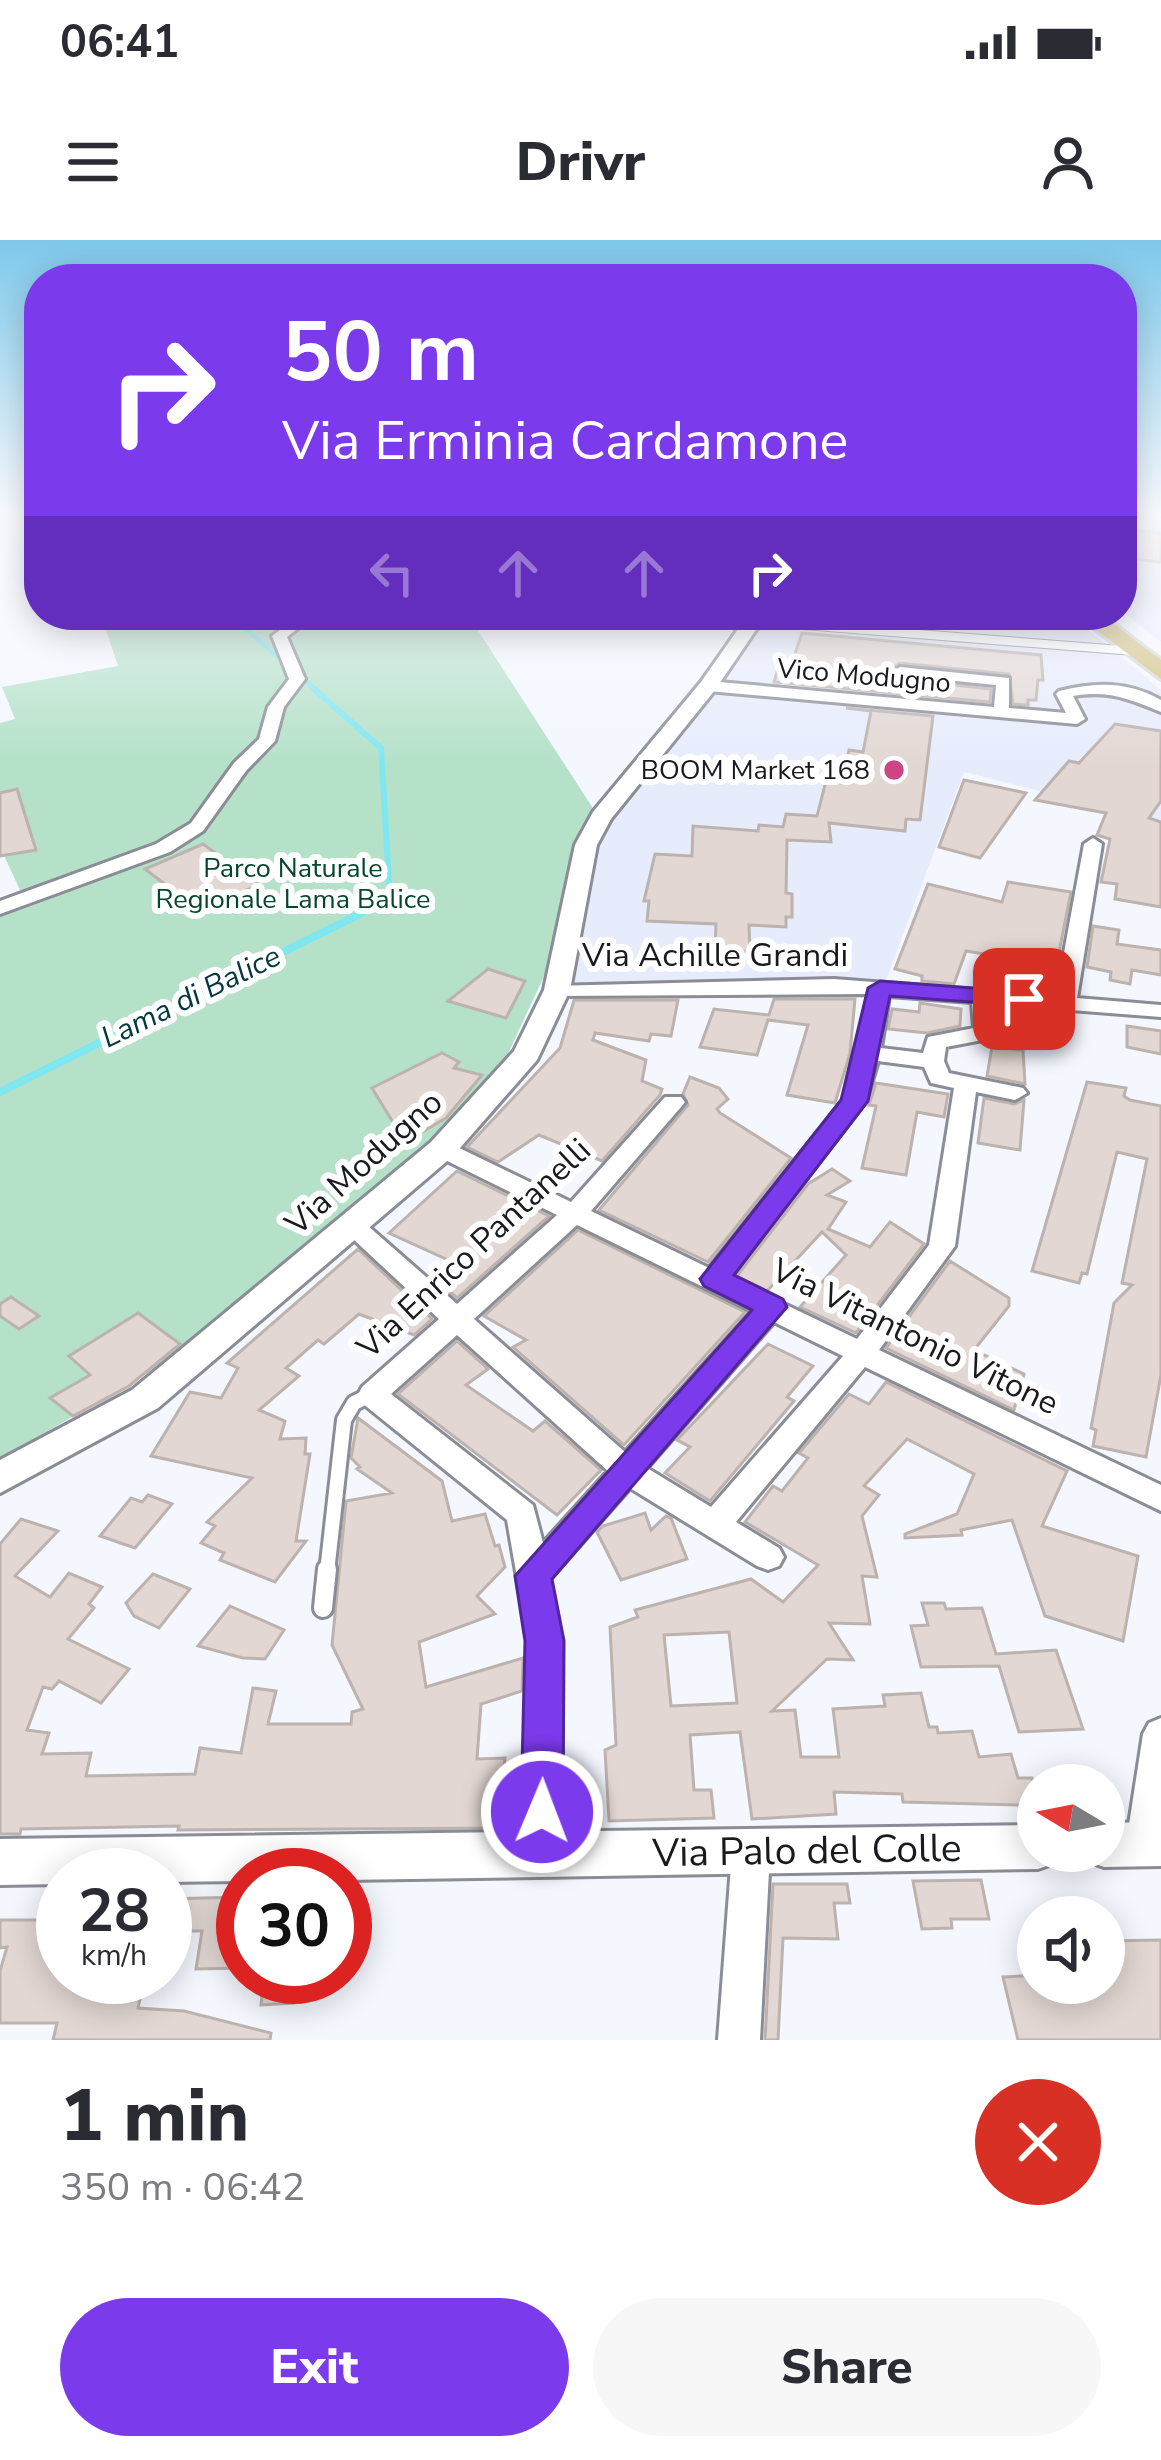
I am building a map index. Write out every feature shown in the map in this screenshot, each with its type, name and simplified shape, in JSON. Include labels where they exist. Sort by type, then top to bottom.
[{"type":"main road","points":[[1107,630],[1161,672]]},
{"type":"street","points":[[0,908],[163,848],[197,827],[240,767],[267,741],[276,707],[297,679],[279,637],[288,630]]},
{"type":"street","name":"Via Modugno","points":[[0,1478],[145,1399],[442,1149],[527,1054],[557,990],[586,845],[602,817],[708,686],[747,630]]},
{"type":"street","points":[[900,672],[1004,681],[1008,713]]},
{"type":"street","name":"Vico Modugno","points":[[708,686],[1077,719],[1064,694],[1095,689],[1136,692],[1161,707]]},
{"type":"street","points":[[1066,1002],[1093,844]]},
{"type":"street","name":"Via Achille Grandi","points":[[557,990],[834,985],[1161,1011]]},
{"type":"street","points":[[715,1279],[854,1101],[869,1053],[880,988]]},
{"type":"street","points":[[982,996],[985,1034],[936,1042],[933,1061],[939,1078],[1015,1093]]},
{"type":"street","points":[[869,1053],[933,1061]]},
{"type":"street","points":[[715,1524],[863,1351],[942,1246],[966,1084]]},
{"type":"street","name":"Via Enrico Pantanelli","points":[[372,1395],[575,1213],[673,1102]]},
{"type":"street","name":"Via Vitantonio Vitone","points":[[442,1149],[1161,1499]]},
{"type":"street","points":[[351,1225],[627,1471],[768,1557]]},
{"type":"street","points":[[533,1576],[772,1307]]},
{"type":"street","points":[[372,1395],[522,1514],[544,1641],[542,1855]]},
{"type":"street","points":[[1137,1845],[1161,1734]]},
{"type":"street","name":"Via Palo del Colle","points":[[0,1862],[1017,1847]]},
{"type":"street","points":[[739,2040],[751,1853]]},
{"type":"lane","points":[[893,630],[1134,651]]},
{"type":"lane","points":[[323,1608],[344,1420],[354,1403],[372,1395]]},
{"type":"shaded area","points":[[1137,598],[1161,598],[1161,642],[1137,623]]},
{"type":"shaded area","points":[[736,630],[1089,630],[1161,690],[1161,822],[964,772],[886,980],[539,985],[582,829]]},
{"type":"green space","name":"Parco Naturale Regionale Lama Balice","points":[[106,630],[478,630],[596,813],[546,972],[483,1107],[221,1330],[0,1459],[0,915],[27,905],[0,847],[0,723],[15,719],[2,687],[118,666]]},
{"type":"building","points":[[802,633],[1041,655],[1043,680],[1038,680],[1036,700],[1028,700],[1028,705],[1013,704],[1009,674],[900,663],[888,671],[892,678],[991,689],[990,702],[774,682],[779,665],[791,666]]},
{"type":"building","points":[[846,708],[933,716],[920,820],[906,819],[905,831],[829,823],[831,842],[787,840],[786,893],[792,894],[792,917],[786,917],[786,927],[749,925],[750,952],[715,951],[716,924],[647,921],[649,901],[644,901],[655,854],[692,856],[693,826],[758,831],[759,825],[783,827],[786,814],[817,816],[826,781],[842,783],[849,750],[863,752],[871,711]]},
{"type":"building","points":[[1115,724],[1161,731],[1161,801],[1149,818],[1161,822],[1161,907],[1115,899],[1117,884],[1101,882],[1110,839],[1097,835],[1106,813],[1035,800],[1069,761],[1079,763]]},
{"type":"building","points":[[964,780],[1026,793],[980,858],[939,847]]},
{"type":"building","points":[[17,789],[36,850],[0,856],[0,793]]},
{"type":"building","points":[[203,844],[260,885],[219,900],[226,904],[203,913],[145,869]]},
{"type":"building","points":[[1008,882],[1071,892],[1053,982],[1017,976],[1020,960],[966,951],[954,984],[922,981],[922,976],[895,969],[928,884],[1002,902]]},
{"type":"building","points":[[1093,926],[1119,930],[1117,944],[1161,950],[1161,975],[1132,970],[1130,984],[1110,980],[1111,972],[1087,967]]},
{"type":"building","points":[[488,969],[525,981],[506,1018],[448,1001]]},
{"type":"building","points":[[774,999],[855,999],[850,1053],[835,1103],[787,1095],[808,1025],[768,1020],[757,1055],[700,1047],[714,1009],[769,1015]]},
{"type":"building","points":[[574,1000],[678,1000],[671,1036],[651,1034],[649,1041],[595,1033],[593,1040],[646,1060],[642,1081],[662,1089],[660,1095],[602,1161],[539,1135],[498,1162],[467,1147],[560,1048]]},
{"type":"building","points":[[920,1003],[961,1009],[960,1026],[927,1033],[888,1029],[892,1009],[919,1012]]},
{"type":"building","points":[[1127,1026],[1161,1031],[1161,1054],[1127,1047]]},
{"type":"building","points":[[992,1047],[1023,1050],[1025,1084],[987,1076]]},
{"type":"building","points":[[442,1053],[459,1062],[454,1068],[482,1075],[446,1118],[405,1142],[372,1088]]},
{"type":"building","points":[[690,1077],[719,1088],[728,1099],[717,1109],[720,1113],[791,1158],[708,1262],[599,1210],[688,1105],[683,1094]]},
{"type":"building","points":[[1087,1082],[1126,1088],[1124,1096],[1130,1100],[1161,1106],[1161,1375],[1146,1457],[1093,1446],[1096,1430],[1091,1428],[1114,1303],[1132,1285],[1122,1283],[1147,1159],[1117,1152],[1087,1274],[1082,1273],[1079,1283],[1032,1271]]},
{"type":"building","points":[[876,1083],[948,1094],[944,1117],[917,1112],[906,1175],[862,1168],[876,1106],[869,1105]]},
{"type":"building","points":[[984,1098],[1014,1104],[1024,1100],[1020,1150],[978,1143]]},
{"type":"building","points":[[832,1169],[850,1181],[827,1195],[846,1202],[828,1229],[870,1247],[890,1222],[924,1244],[856,1333],[800,1307],[846,1255],[822,1232],[767,1291],[737,1276],[808,1184]]},
{"type":"building","points":[[457,1171],[549,1216],[457,1298],[432,1276],[448,1260],[389,1233]]},
{"type":"building","points":[[578,1230],[745,1312],[624,1445],[513,1347],[526,1340],[484,1316]]},
{"type":"building","points":[[358,1249],[432,1319],[414,1335],[359,1314],[286,1368],[299,1376],[259,1410],[285,1421],[280,1439],[306,1438],[305,1454],[310,1454],[296,1541],[306,1541],[275,1582],[220,1560],[224,1553],[201,1543],[215,1526],[207,1522],[252,1478],[151,1456],[190,1392],[221,1398],[238,1368],[227,1363]]},
{"type":"building","points":[[950,1261],[1009,1298],[1009,1306],[974,1350],[1024,1374],[1014,1410],[886,1348]]},
{"type":"building","points":[[11,1297],[39,1316],[19,1329],[0,1316],[0,1304]]},
{"type":"building","points":[[138,1313],[180,1344],[129,1386],[73,1416],[50,1398],[90,1375],[69,1356]]},
{"type":"building","points":[[457,1341],[488,1369],[466,1385],[533,1431],[545,1421],[601,1470],[557,1515],[398,1394]]},
{"type":"building","points":[[768,1344],[813,1366],[787,1397],[794,1401],[710,1501],[665,1473],[690,1447],[677,1440]]},
{"type":"building","points":[[886,1382],[1067,1471],[1042,1526],[1138,1556],[1123,1641],[1045,1616],[1012,1520],[961,1530],[962,1535],[905,1538],[905,1534],[957,1514],[974,1474],[907,1439],[864,1486],[879,1495],[862,1516],[877,1577],[862,1576],[870,1624],[829,1623],[853,1660],[827,1659],[772,1711],[795,1710],[801,1757],[839,1757],[833,1709],[885,1706],[883,1695],[921,1693],[929,1727],[937,1727],[938,1733],[972,1731],[979,1757],[1011,1754],[1017,1805],[903,1802],[902,1794],[834,1792],[836,1814],[752,1819],[740,1732],[690,1735],[694,1790],[711,1790],[714,1818],[609,1821],[605,1750],[616,1745],[610,1627],[638,1617],[635,1610],[751,1579],[783,1602],[818,1565],[745,1522],[773,1486],[782,1491],[808,1458],[799,1453],[849,1394],[869,1404]],"holes":[[[729,1632],[737,1703],[671,1706],[664,1635]]]},
{"type":"building","points":[[358,1418],[442,1481],[452,1521],[485,1514],[495,1546],[499,1545],[505,1567],[477,1596],[495,1614],[419,1642],[426,1687],[523,1658],[522,1691],[481,1704],[477,1759],[505,1758],[503,1777],[520,1777],[519,1828],[178,1830],[179,1826],[21,1829],[20,1834],[0,1834],[0,1544],[21,1519],[58,1531],[15,1576],[50,1597],[69,1573],[102,1587],[89,1604],[94,1608],[68,1639],[129,1669],[101,1703],[59,1681],[52,1689],[43,1687],[27,1730],[49,1733],[42,1754],[91,1753],[86,1776],[195,1774],[200,1748],[241,1753],[253,1688],[276,1691],[268,1724],[351,1724],[352,1712],[363,1709],[332,1645],[346,1501],[392,1493],[357,1469],[351,1458]]},
{"type":"building","points":[[148,1495],[172,1504],[135,1548],[100,1536],[131,1498],[142,1502]]},
{"type":"building","points":[[645,1513],[651,1530],[666,1516],[671,1518],[687,1559],[621,1580],[597,1532]]},
{"type":"building","points":[[153,1574],[190,1589],[159,1628],[134,1616],[126,1603]]},
{"type":"building","points":[[922,1603],[944,1603],[946,1609],[982,1608],[996,1654],[1056,1650],[1083,1729],[1019,1732],[999,1666],[921,1667],[911,1626],[928,1625]]},
{"type":"building","points":[[230,1606],[284,1630],[265,1659],[198,1646]]},
{"type":"building","points":[[981,1880],[989,1919],[951,1919],[952,1928],[922,1929],[913,1881]]},
{"type":"building","points":[[773,1884],[847,1884],[850,1903],[834,1903],[838,1939],[783,1938],[778,2040],[765,2040]]},
{"type":"building","points":[[192,1898],[216,1898],[216,1969],[196,1969],[202,1931],[192,1931]]},
{"type":"building","points":[[0,1920],[36,1920],[36,2004],[139,2004],[138,2008],[184,2011],[271,2033],[270,2040],[53,2040],[57,2023],[0,2023],[0,1971],[7,1947],[0,1948]]},
{"type":"building","points":[[1161,1940],[1161,2040],[1018,2040],[1003,1977],[1017,1976],[1017,2004],[1125,2004],[1125,1941]]},
{"type":"waterway","name":"Lama di Balice","points":[[247,630],[288,666]]},
{"type":"waterway","name":"Lama di Balice","points":[[300,676],[318,692]]},
{"type":"waterway","name":"Lama di Balice","points":[[314,689],[381,748],[390,899],[360,914]]},
{"type":"waterway","name":"Lama di Balice","points":[[0,1092],[360,914]]},
{"type":"waterway","name":"Lama di Balice","points":[[354,917],[360,914]]},
{"type":"place","name":"BOOM Market 168","points":[[894,770]]},
{"type":"route","points":[[542,1812],[544,1641],[533,1576],[772,1307],[715,1279],[854,1101],[869,1053],[880,988],[1024,999]]}]
